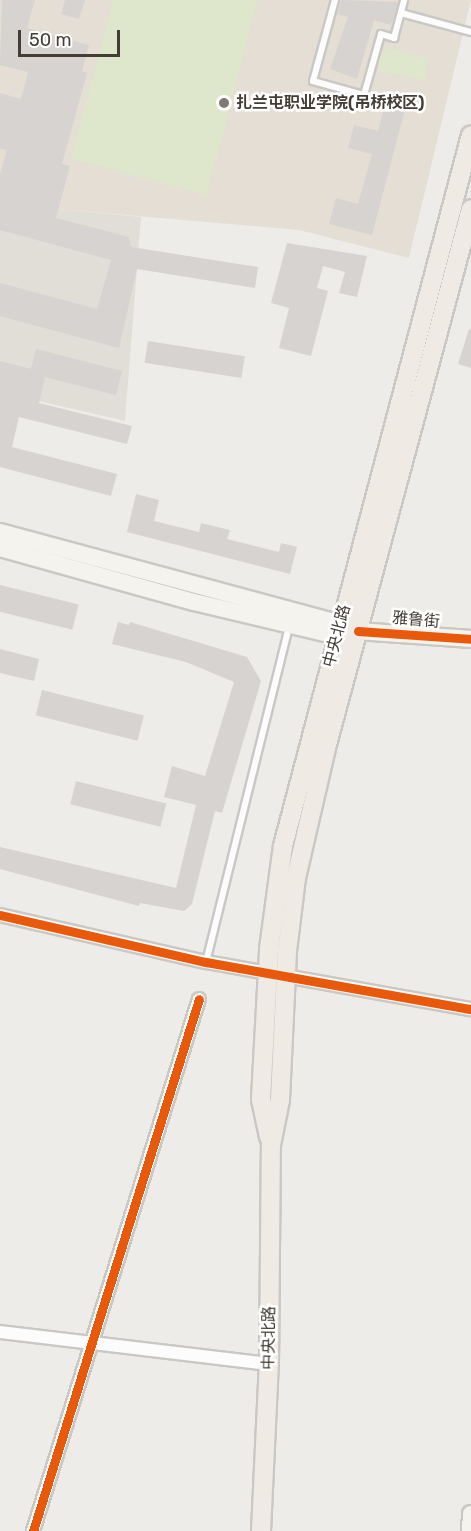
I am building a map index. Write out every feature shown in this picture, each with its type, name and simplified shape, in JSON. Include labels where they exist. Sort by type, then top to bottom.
[{"type":"main road","name":"中央北路","points":[[271,1145],[261,1099],[267,974],[283,846],[471,135]]},
{"type":"main road","name":"中央北路","points":[[261,1531],[269,1364],[271,1145],[280,1100],[286,978],[301,850],[358,630],[467,238],[471,209]]},
{"type":"main road","name":"雅鲁街","points":[[0,532],[339,629]]},
{"type":"main road","name":"雅鲁街","points":[[0,548],[289,626],[471,639]]},
{"type":"main road","points":[[470,1531],[471,1514]]},
{"type":"street","points":[[0,915],[286,978],[471,1009]]},
{"type":"street","points":[[33,1531],[199,999]]},
{"type":"street","points":[[0,1332],[91,1341],[269,1364]]},
{"type":"lane","points":[[335,0],[313,81],[364,95],[381,34],[394,38],[404,0]]},
{"type":"lane","points":[[401,13],[471,32]]},
{"type":"lane","points":[[206,962],[289,626]]},
{"type":"shaded area","name":"扎兰屯职业学院(吊桥校区)","points":[[0,0],[471,0],[409,258],[299,230],[56,209],[0,194]]},
{"type":"shaded area","points":[[0,194],[56,209],[141,217],[125,421],[25,398],[0,402]]},
{"type":"green space","points":[[113,0],[258,0],[207,195],[71,159]]},
{"type":"green space","points":[[389,48],[428,59],[425,80],[381,72],[378,65],[381,53]]},
{"type":"building","points":[[2,0],[35,0],[27,28],[89,45],[82,71],[87,73],[62,164],[70,166],[56,218],[129,237],[131,247],[258,267],[255,288],[137,269],[119,348],[0,316],[0,283],[97,309],[111,260],[0,230],[0,174],[7,150],[0,149],[0,93],[21,99],[28,72],[0,65]]},
{"type":"building","points":[[65,0],[85,0],[79,19],[61,14]]},
{"type":"building","points":[[341,0],[398,2],[391,25],[374,20],[357,79],[330,69],[348,17],[338,14]]},
{"type":"building","points":[[388,92],[408,98],[372,235],[329,224],[336,198],[358,204],[372,154],[348,148],[354,125],[378,131]]},
{"type":"building","points":[[287,243],[367,256],[357,297],[339,293],[345,272],[323,266],[317,288],[328,291],[311,356],[279,348],[289,308],[271,303]]},
{"type":"building","points":[[469,329],[471,330],[471,368],[458,364]]},
{"type":"building","points":[[148,341],[245,356],[241,378],[145,363]]},
{"type":"building","points":[[36,349],[122,371],[116,395],[45,377],[39,403],[132,426],[127,444],[19,417],[12,447],[117,474],[111,496],[0,467],[0,361],[31,369]]},
{"type":"building","points":[[136,494],[159,500],[154,521],[199,532],[201,523],[230,530],[227,539],[279,552],[281,543],[297,547],[290,574],[127,532]]},
{"type":"building","points":[[0,585],[79,605],[72,630],[0,612]]},
{"type":"building","points":[[118,622],[129,625],[130,622],[247,657],[261,681],[222,813],[215,811],[192,904],[184,911],[140,903],[139,906],[0,869],[0,847],[176,888],[196,805],[164,797],[172,766],[205,776],[234,682],[186,662],[112,644]]},
{"type":"building","points":[[0,649],[39,659],[34,681],[0,673]]},
{"type":"building","points":[[42,690],[144,715],[138,741],[36,715]]},
{"type":"building","points":[[76,781],[166,803],[160,827],[70,804]]},
{"type":"cycle path","points":[[358,631],[471,639]]},
{"type":"cycle path","points":[[0,915],[206,962],[471,1009]]},
{"type":"cycle path","points":[[33,1531],[199,999]]},
{"type":"place","name":"扎兰屯职业学院(吊桥校区)","points":[[224,103]]}]
